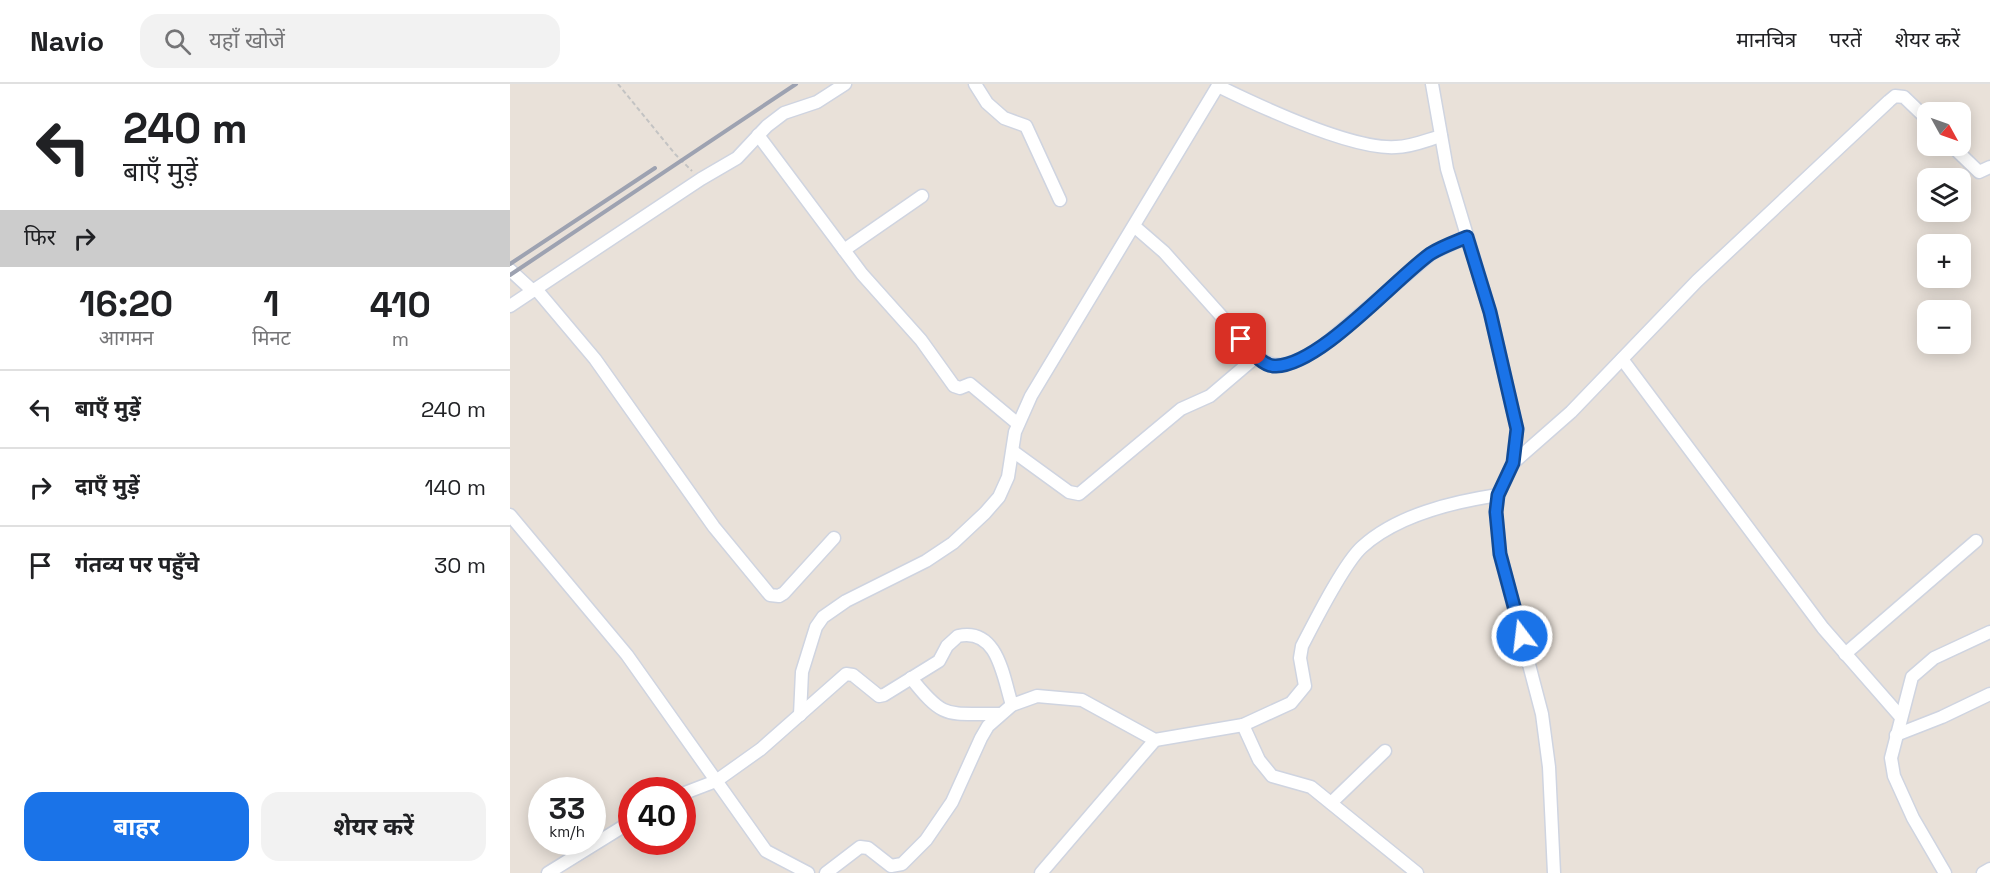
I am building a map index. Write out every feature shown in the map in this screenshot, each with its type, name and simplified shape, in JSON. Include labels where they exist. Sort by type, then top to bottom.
[{"type":"street","points":[[510,306],[701,179],[728,165],[784,113],[817,102],[845,84]]},
{"type":"street","points":[[975,84],[987,102],[1004,118],[1026,126],[1060,200]]},
{"type":"street","points":[[1432,84],[1447,169],[1490,312],[1517,429],[1513,463],[1498,495],[1496,520],[1500,554],[1542,714],[1546,741],[1554,873]]},
{"type":"street","points":[[800,716],[802,672],[816,627],[823,617],[840,604],[916,567],[953,543],[999,497],[1008,477],[1018,424],[1031,396],[1219,85],[1291,118],[1366,145],[1398,147],[1441,136]]},
{"type":"street","points":[[1513,463],[1570,412],[1706,272],[1889,101],[1895,96],[1904,97],[1917,109]]},
{"type":"street","points":[[758,135],[844,250],[921,340],[954,386],[960,388],[970,384],[1018,424]]},
{"type":"street","points":[[1962,156],[1979,172],[1990,167]]},
{"type":"street","points":[[844,250],[922,196]]},
{"type":"street","points":[[1134,226],[1164,252],[1263,363],[1275,367],[1305,357],[1339,334],[1397,281],[1432,253],[1467,237]]},
{"type":"street","points":[[510,270],[535,290],[595,359],[714,527],[770,595],[779,596],[784,593],[834,538]]},
{"type":"street","points":[[1014,452],[1069,492],[1077,495],[1181,409],[1210,396],[1257,356]]},
{"type":"street","points":[[1622,359],[1845,654],[1900,716]]},
{"type":"street","points":[[826,873],[860,847],[868,848],[895,870],[926,840],[952,802],[981,738],[999,714],[1012,705],[1037,696],[1082,700],[1155,740],[1244,725],[1274,713],[1302,692],[1305,680],[1300,658],[1302,646],[1360,548],[1391,526],[1413,517],[1462,502],[1498,495]]},
{"type":"street","points":[[510,515],[627,655],[766,851],[808,873]]},
{"type":"street","points":[[1845,654],[1976,541]]},
{"type":"street","points":[[1945,873],[1913,818],[1894,776],[1891,758],[1906,691],[1912,676],[1920,667],[1990,632]]},
{"type":"street","points":[[696,789],[716,781],[782,733],[846,674],[853,675],[879,696],[939,661],[947,646],[958,636],[977,634],[986,639],[992,647],[1012,705]]},
{"type":"street","points":[[911,678],[930,702],[941,711],[999,714]]},
{"type":"street","points":[[1896,735],[1942,717],[1990,694]]},
{"type":"street","points":[[1244,725],[1260,760],[1272,776],[1307,784],[1417,873]]},
{"type":"street","points":[[1041,873],[1155,740]]},
{"type":"street","points":[[1331,803],[1385,751]]},
{"type":"street","points":[[548,873],[618,830]]},
{"type":"street","points":[[1983,873],[1990,869]]},
{"type":"path","points":[[618,84],[675,154],[701,179]]},
{"type":"railway","points":[[510,275],[796,84]]},
{"type":"railway","points":[[510,264],[655,168]]},
{"type":"route","points":[[1241,339],[1263,363],[1275,367],[1305,357],[1339,334],[1397,281],[1432,253],[1467,237],[1490,312],[1517,429],[1513,463],[1498,495],[1496,512],[1500,554],[1522,636]]}]
